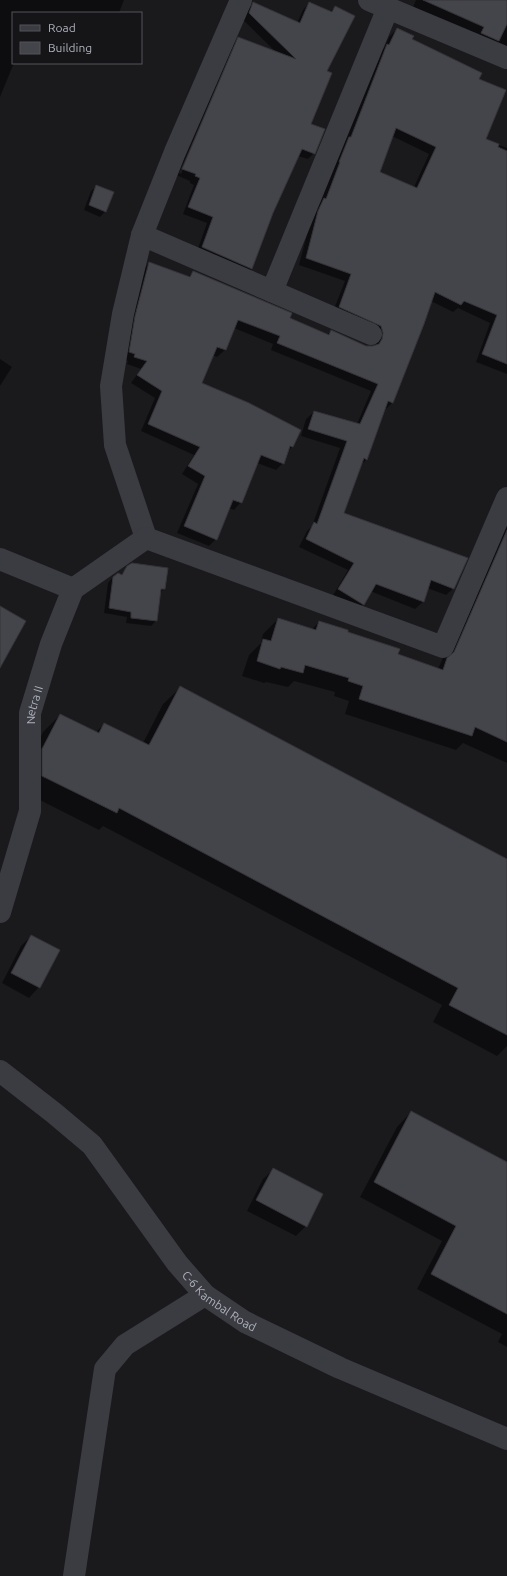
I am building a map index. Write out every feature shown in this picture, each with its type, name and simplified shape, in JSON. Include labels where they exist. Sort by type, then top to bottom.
[{"type":"street","points":[[146,538],[115,445],[111,386],[123,314],[142,235],[175,152],[241,0]]},
{"type":"street","points":[[272,290],[378,4],[507,58]]},
{"type":"street","points":[[142,235],[371,334]]},
{"type":"street","points":[[146,538],[443,647],[507,498]]},
{"type":"street","points":[[0,559],[73,589],[100,568],[146,538]]},
{"type":"street","name":"Netra II","points":[[0,912],[30,811],[30,713],[51,644],[73,589]]},
{"type":"street","name":"C-6 Kambal Road","points":[[0,1071],[92,1145],[177,1263],[205,1295],[245,1322],[340,1368],[507,1439]]},
{"type":"street","points":[[74,1576],[105,1369],[125,1345],[205,1295]]},
{"type":"building","points":[[423,0],[507,0],[507,24],[499,41],[481,33],[484,27]]},
{"type":"building","points":[[253,2],[300,23],[309,2],[332,12],[335,6],[355,16],[327,71],[332,73],[311,124],[325,129],[315,154],[302,149],[273,213],[252,269],[202,247],[213,217],[188,207],[200,178],[195,176],[196,174],[182,169],[238,37],[296,59],[249,13]]},
{"type":"building","points":[[397,28],[414,36],[412,39],[482,73],[479,79],[506,90],[486,139],[499,144],[498,147],[507,151],[507,364],[482,354],[497,315],[464,301],[461,305],[435,292],[393,403],[388,401],[367,460],[364,458],[344,513],[468,558],[454,589],[431,580],[424,602],[376,584],[364,605],[338,589],[354,563],[306,539],[314,522],[317,524],[347,441],[308,429],[314,411],[360,424],[378,384],[277,343],[280,336],[238,320],[226,350],[217,347],[202,383],[249,403],[301,430],[293,447],[290,446],[284,464],[261,455],[242,503],[233,500],[217,540],[184,526],[205,476],[188,466],[200,447],[148,424],[162,391],[137,375],[147,361],[134,357],[135,354],[129,352],[135,316],[149,262],[190,277],[193,271],[292,313],[290,318],[329,335],[331,330],[366,346],[379,344],[383,333],[381,326],[339,307],[351,274],[306,258],[318,211],[324,198],[326,199],[339,162],[349,137],[351,137],[387,44],[389,45]],"holes":[[[396,128],[436,147],[417,188],[380,172]]]},
{"type":"building","points":[[96,185],[114,192],[106,212],[89,205]]},
{"type":"building","points":[[507,530],[507,742],[475,727],[472,736],[359,699],[363,686],[348,681],[349,678],[305,665],[303,673],[281,667],[280,669],[257,661],[263,639],[271,641],[278,618],[316,630],[319,621],[348,630],[348,632],[400,649],[398,654],[443,670],[447,658],[454,652]]},
{"type":"building","points":[[132,563],[168,568],[165,589],[161,589],[157,621],[131,618],[131,612],[109,608],[113,577],[118,573],[122,575],[127,566]]},
{"type":"building","points":[[0,606],[26,621],[0,668]]},
{"type":"building","points":[[180,686],[507,859],[507,1035],[449,1005],[458,988],[119,808],[117,813],[42,776],[42,749],[60,714],[99,733],[104,723],[149,745]]},
{"type":"building","points":[[31,935],[60,950],[40,988],[11,973]]},
{"type":"building","points":[[411,1111],[507,1162],[507,1314],[431,1274],[456,1226],[374,1182]]},
{"type":"building","points":[[273,1168],[323,1194],[307,1227],[256,1200]]}]
